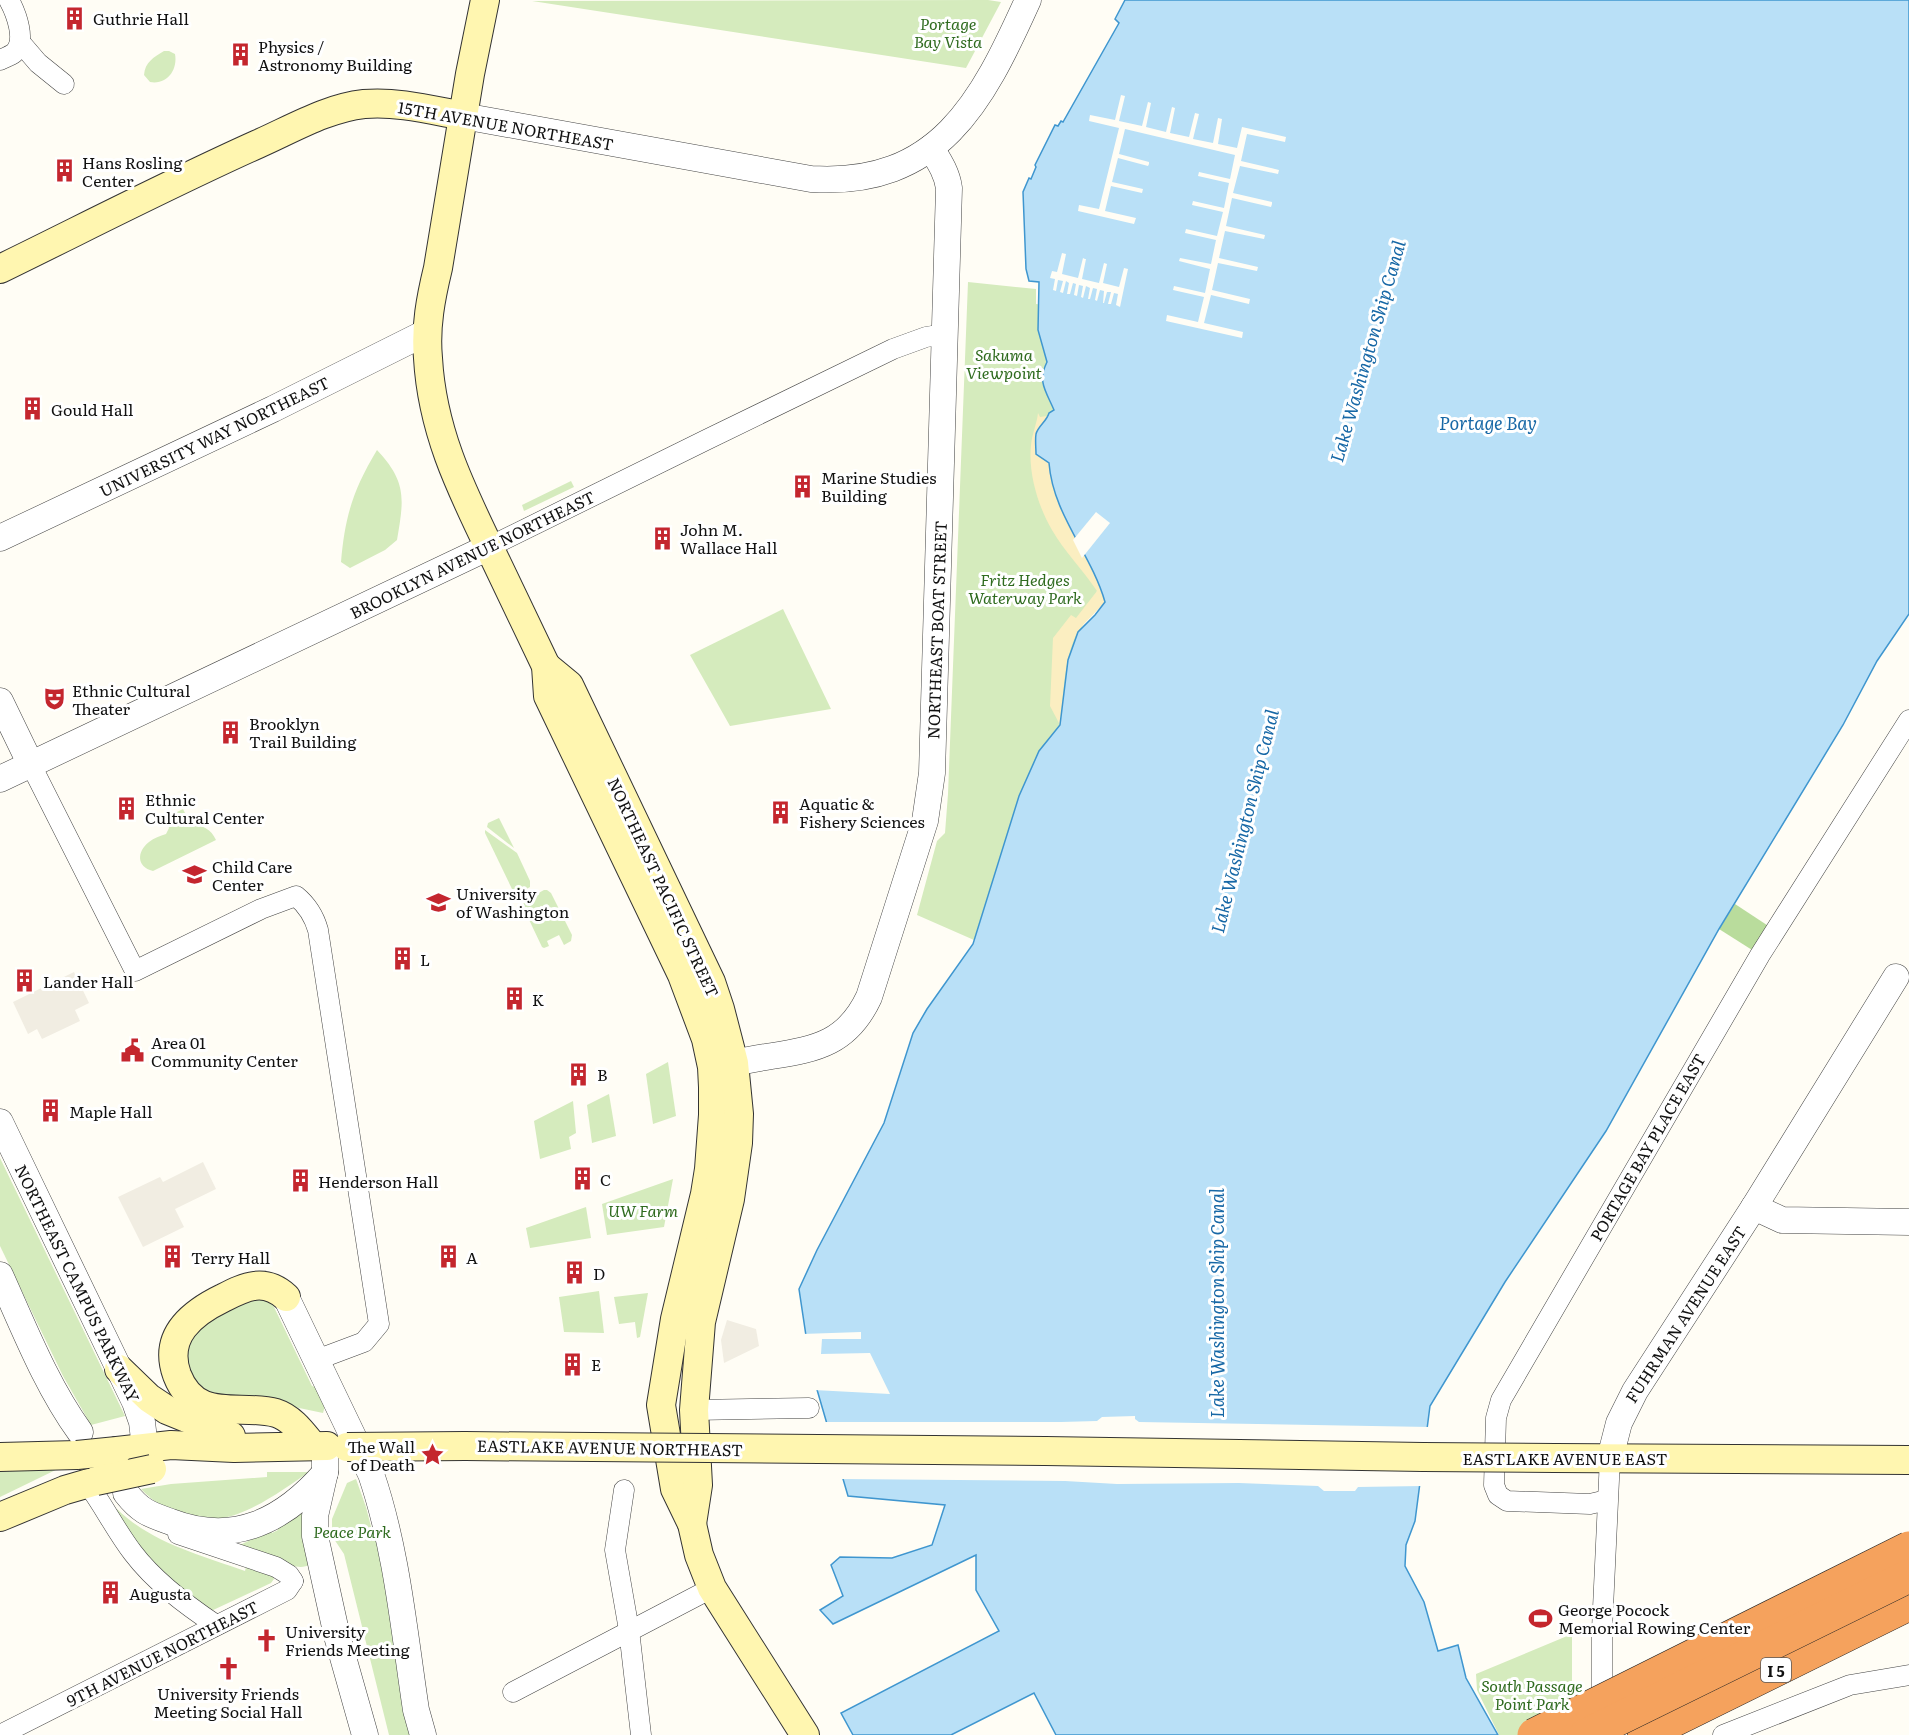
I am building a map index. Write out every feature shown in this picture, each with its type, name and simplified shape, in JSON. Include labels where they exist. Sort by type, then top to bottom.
[{"type":"highway","points":[[1534,1735],[1909,1548]]},
{"type":"highway","points":[[1600,1732],[1909,1575]]},
{"type":"highway","name":"I 5","points":[[1644,1735],[1909,1604]]},
{"type":"main road","name":"NORTHEAST PACIFIC STREET","points":[[485,0],[432,292],[427,332],[431,387],[441,434],[454,473],[546,666],[548,696],[682,975],[723,1065],[739,1114],[735,1171],[701,1322],[694,1410],[698,1485],[692,1524]]},
{"type":"main road","name":"15TH AVENUE NORTHEAST","points":[[0,269],[234,155],[338,110],[365,104],[381,104],[463,116]]},
{"type":"main road","name":"NORTHEAST PACIFIC STREET","points":[[692,1524],[675,1490],[662,1406],[675,1319],[705,1194],[713,1115],[723,1065]]},
{"type":"main road","points":[[286,1297],[272,1287],[251,1285],[202,1309],[193,1315],[179,1332],[174,1365],[183,1386],[190,1396],[200,1403],[222,1410],[277,1413],[327,1453]]},
{"type":"main road","points":[[119,1369],[149,1398],[167,1410],[187,1420],[218,1430],[242,1448]]},
{"type":"main road","points":[[0,1457],[78,1443],[148,1458]]},
{"type":"main road","name":"EASTLAKE AVENUE NORTHEAST","points":[[242,1448],[327,1453],[465,1446],[1220,1454]]},
{"type":"main road","points":[[0,1517],[65,1490],[91,1482],[111,1468],[134,1459],[242,1448]]},
{"type":"main road","name":"EASTLAKE AVENUE EAST","points":[[1220,1454],[1909,1460]]},
{"type":"main road","points":[[692,1524],[699,1555],[712,1588],[805,1735]]},
{"type":"street","points":[[9,0],[18,21],[20,42],[38,63],[64,84]]},
{"type":"street","points":[[931,148],[946,136],[982,92],[1028,0]]},
{"type":"street","points":[[0,60],[14,52],[20,42]]},
{"type":"street","name":"15TH AVENUE NORTHEAST","points":[[463,116],[811,179],[865,177],[903,164],[931,148]]},
{"type":"street","name":"NORTHEAST BOAT STREET","points":[[723,1065],[818,1047],[838,1036],[857,1019],[869,997],[919,845],[930,797],[949,188],[948,179],[931,148]]},
{"type":"street","name":"UNIVERSITY WAY NORTHEAST","points":[[0,538],[273,409],[427,332]]},
{"type":"street","name":"BROOKLYN AVENUE NORTHEAST","points":[[0,779],[489,547],[893,349],[926,337],[945,334]]},
{"type":"street","points":[[0,701],[135,971],[275,903],[296,896],[307,906],[315,921],[378,1324],[364,1342],[316,1360]]},
{"type":"street","name":"PORTAGE BAY PLACE EAST","points":[[1607,1500],[1590,1504],[1507,1501],[1498,1495],[1494,1485],[1496,1424],[1501,1400],[1760,955],[1909,720]]},
{"type":"street","name":"FUHRMAN AVENUE EAST","points":[[1600,1732],[1607,1500],[1610,1458],[1619,1423],[1635,1391],[1906,971]]},
{"type":"street","name":"NORTHEAST CAMPUS PARKWAY","points":[[0,1122],[139,1412],[148,1458]]},
{"type":"street","points":[[1754,1207],[1782,1220],[1909,1222]]},
{"type":"street","points":[[0,1275],[47,1376],[68,1414],[78,1443]]},
{"type":"street","points":[[286,1297],[371,1474],[379,1498],[390,1543],[416,1710],[423,1735]]},
{"type":"street","points":[[694,1410],[809,1408]]},
{"type":"street","points":[[134,1503],[180,1526],[196,1530],[216,1532],[246,1529],[272,1518],[310,1490],[327,1453]]},
{"type":"street","points":[[327,1453],[314,1525],[323,1579],[365,1735]]},
{"type":"street","points":[[91,1482],[121,1537],[143,1566],[172,1593],[216,1626]]},
{"type":"street","points":[[624,1490],[615,1550],[629,1630],[641,1735]]},
{"type":"street","points":[[134,1503],[152,1521],[174,1533],[276,1567],[289,1575],[293,1581],[323,1579]]},
{"type":"street","name":"9TH AVENUE NORTHEAST","points":[[0,1735],[286,1590],[293,1581]]},
{"type":"street","points":[[513,1692],[712,1588]]},
{"type":"street","points":[[1723,1735],[1850,1686],[1909,1675]]},
{"type":"green space","name":"Portage Bay Vista","points":[[988,0],[1001,2],[966,68],[532,1]]},
{"type":"green space","points":[[164,51],[175,54],[173,71],[162,81],[150,82],[144,75],[146,67]]},
{"type":"green space","name":"Fritz Hedges Waterway Park","points":[[968,282],[1036,289],[1036,304],[1044,305],[1042,345],[1047,362],[1043,381],[1055,411],[1043,422],[1100,584],[1068,660],[1060,725],[1039,751],[1019,796],[974,940],[917,915],[937,841],[945,833]]},
{"type":"green space","points":[[377,450],[394,472],[401,492],[402,502],[397,540],[385,550],[350,568],[341,562],[348,517],[356,491]]},
{"type":"green space","points":[[571,481],[574,487],[524,511],[522,505]]},
{"type":"green space","points":[[783,609],[831,709],[730,726],[690,655]]},
{"type":"green space","points":[[183,809],[191,825],[206,828],[216,840],[153,871],[147,869],[141,862],[142,850],[157,837],[166,834],[169,828],[165,818]]},
{"type":"green space","points":[[499,818],[514,848],[487,827],[488,823]]},
{"type":"green space","points":[[485,830],[517,853],[530,881],[530,887],[515,893]]},
{"type":"green space","points":[[544,890],[551,893],[572,935],[571,941],[564,945],[559,935],[547,941],[549,946],[542,947],[523,907],[524,901]]},
{"type":"green space","points":[[1735,904],[1776,931],[1760,955],[1719,929]]},
{"type":"green space","points":[[668,1062],[676,1116],[653,1124],[646,1074]]},
{"type":"green space","points":[[609,1094],[616,1136],[592,1143],[587,1105]]},
{"type":"green space","points":[[573,1101],[576,1133],[569,1137],[571,1149],[540,1159],[534,1121]]},
{"type":"green space","points":[[0,1158],[125,1416],[91,1425],[63,1376],[0,1246]]},
{"type":"green space","name":"UW Farm","points":[[673,1179],[664,1227],[607,1235],[602,1204]]},
{"type":"green space","name":"UW Farm","points":[[586,1207],[591,1238],[530,1248],[526,1228]]},
{"type":"green space","points":[[599,1291],[604,1333],[564,1332],[559,1297]]},
{"type":"green space","points":[[648,1293],[640,1337],[637,1338],[635,1322],[619,1324],[614,1297]]},
{"type":"green space","points":[[248,1294],[269,1300],[274,1307],[312,1386],[316,1387],[327,1399],[323,1413],[280,1404],[208,1397],[184,1367],[190,1332]]},
{"type":"green space","points":[[68,1464],[0,1497],[0,1466]]},
{"type":"green space","points":[[267,1472],[309,1472],[253,1507],[229,1517],[217,1519],[201,1518],[171,1510],[156,1502],[141,1489],[171,1484],[267,1477]]},
{"type":"green space","name":"Peace Park","points":[[356,1479],[374,1538],[379,1538],[412,1735],[389,1735],[344,1554],[332,1536],[332,1519],[347,1483]]},
{"type":"green space","points":[[117,1509],[145,1531],[177,1547],[245,1571],[246,1567],[272,1575],[274,1579],[271,1583],[211,1611],[198,1604],[148,1560],[115,1510]]},
{"type":"green space","points":[[303,1512],[311,1564],[304,1567],[292,1566],[240,1545],[271,1530],[272,1533],[278,1530],[277,1527]]},
{"type":"green space","name":"South Passage Point Park","points":[[1572,1634],[1572,1692],[1580,1732],[1583,1735],[1499,1735],[1477,1690],[1476,1674]]},
{"type":"sand","points":[[1038,413],[1040,417],[1047,416],[1048,446],[1105,602],[1079,630],[1072,644],[1065,678],[1060,725],[1050,706],[1053,638],[1071,615],[1076,618],[1097,591],[1057,538],[1038,500],[1030,456]]},
{"type":"shaded area","points":[[74,972],[89,1003],[75,1010],[80,1021],[42,1039],[37,1029],[28,1034],[13,1002]]},
{"type":"shaded area","points":[[203,1162],[216,1189],[175,1209],[184,1227],[143,1247],[118,1197],[160,1177],[163,1182]]},
{"type":"shaded area","points":[[727,1320],[756,1329],[759,1346],[724,1363],[721,1340]]},
{"type":"water","name":"Portage Bay","points":[[1125,0],[1909,0],[1909,614],[1877,661],[1843,725],[1719,929],[1606,1131],[1505,1282],[1430,1406],[1415,1521],[1406,1545],[1405,1566],[1424,1602],[1438,1651],[1458,1645],[1466,1678],[1498,1735],[1056,1735],[1034,1693],[951,1735],[853,1735],[841,1713],[999,1631],[976,1590],[976,1555],[833,1624],[820,1610],[843,1596],[831,1565],[840,1557],[892,1558],[932,1545],[945,1505],[848,1496],[811,1369],[799,1289],[884,1123],[913,1033],[927,1009],[973,944],[1019,796],[1039,751],[1060,725],[1068,660],[1078,632],[1105,602],[1091,567],[1057,500],[1049,463],[1036,454],[1037,431],[1049,413],[1054,410],[1043,381],[1047,362],[1038,330],[1039,282],[1029,281],[1026,269],[1023,192],[1055,125],[1058,126],[1061,121],[1063,122],[1119,23],[1115,19]]},
{"type":"pier","points":[[1121,95],[1125,96],[1119,121],[1142,126],[1148,102],[1151,103],[1146,127],[1166,132],[1172,107],[1175,108],[1170,133],[1189,137],[1195,113],[1199,114],[1193,139],[1213,143],[1218,118],[1222,119],[1218,144],[1237,148],[1242,127],[1286,137],[1285,142],[1247,134],[1241,161],[1279,170],[1278,174],[1240,166],[1233,193],[1272,202],[1272,204],[1271,207],[1232,198],[1226,226],[1265,235],[1264,239],[1225,231],[1219,258],[1258,267],[1257,271],[1218,263],[1212,290],[1250,299],[1249,304],[1211,295],[1204,323],[1243,332],[1242,338],[1166,321],[1167,315],[1198,322],[1204,297],[1173,290],[1174,286],[1205,293],[1210,269],[1179,261],[1180,258],[1211,264],[1216,240],[1185,233],[1186,229],[1217,236],[1223,212],[1192,205],[1193,201],[1224,208],[1229,183],[1198,176],[1199,172],[1230,179],[1235,155],[1125,129],[1119,154],[1149,162],[1149,164],[1148,166],[1118,158],[1112,182],[1143,189],[1142,193],[1111,186],[1105,211],[1136,218],[1134,224],[1078,211],[1079,205],[1099,209],[1119,128],[1089,121],[1090,115],[1115,120]]},
{"type":"pier","points":[[1062,253],[1066,254],[1062,274],[1078,278],[1083,258],[1086,259],[1082,279],[1099,283],[1104,263],[1107,264],[1103,283],[1119,287],[1124,268],[1128,269],[1120,307],[1116,305],[1118,294],[1114,293],[1111,304],[1108,304],[1111,292],[1107,292],[1103,303],[1104,291],[1100,290],[1097,301],[1095,300],[1097,289],[1093,288],[1090,299],[1088,299],[1090,288],[1086,286],[1083,298],[1081,297],[1083,286],[1079,285],[1077,296],[1074,295],[1076,284],[1073,283],[1070,294],[1067,294],[1069,283],[1066,281],[1063,293],[1060,292],[1063,281],[1058,280],[1056,291],[1053,290],[1055,279],[1050,278],[1052,271],[1057,272]]},
{"type":"pier","points":[[1096,512],[1110,523],[1082,558],[1073,540]]},
{"type":"pier","points":[[861,1332],[861,1339],[822,1339],[821,1354],[870,1353],[890,1394],[814,1390],[802,1334]]},
{"type":"pier","points":[[1135,1416],[1139,1422],[1430,1427],[1422,1486],[1358,1487],[1355,1491],[1324,1491],[1318,1486],[1239,1483],[1117,1484],[1065,1481],[840,1479],[823,1422],[1061,1422],[1097,1421],[1102,1417]]},
{"type":"place","name":"Guthrie Hall","points":[[75,18]]},
{"type":"place","name":"Physics / Astronomy Building","points":[[240,55]]},
{"type":"place","name":"Hans Rosling Center","points":[[64,171]]},
{"type":"place","name":"Gould Hall","points":[[33,409]]},
{"type":"place","name":"Marine Studies Building","points":[[803,486]]},
{"type":"place","name":"John M. Wallace Hall","points":[[662,538]]},
{"type":"place","name":"Ethnic Cultural Theater","points":[[54,699]]},
{"type":"place","name":"Brooklyn Trail Building","points":[[231,732]]},
{"type":"place","name":"Ethnic Cultural Center","points":[[127,808]]},
{"type":"place","name":"Aquatic & Fishery Sciences","points":[[781,812]]},
{"type":"place","name":"Child Care Center","points":[[194,875]]},
{"type":"place","name":"University of Washington","points":[[438,902]]},
{"type":"place","name":"L","points":[[402,959]]},
{"type":"place","name":"Lander Hall","points":[[25,981]]},
{"type":"place","name":"K","points":[[514,999]]},
{"type":"place","name":"Area 01 Community Center","points":[[133,1051]]},
{"type":"place","name":"B","points":[[579,1074]]},
{"type":"place","name":"Maple Hall","points":[[51,1111]]},
{"type":"place","name":"C","points":[[582,1179]]},
{"type":"place","name":"Henderson Hall","points":[[300,1181]]},
{"type":"place","name":"Terry Hall","points":[[173,1257]]},
{"type":"place","name":"A","points":[[448,1257]]},
{"type":"place","name":"D","points":[[575,1273]]},
{"type":"place","name":"E","points":[[573,1364]]},
{"type":"place","name":"The Wall of Death","points":[[433,1455]]},
{"type":"place","name":"Augusta","points":[[111,1593]]},
{"type":"place","name":"George Pocock Memorial Rowing Center","points":[[1540,1618]]},
{"type":"place","name":"University Friends Meeting","points":[[267,1640]]},
{"type":"place","name":"University Friends Meeting Social Hall","points":[[228,1668]]},
{"type":"water label","name":"Lake Washington Ship Canal","points":[[1367,351]]},
{"type":"water label","name":"Lake Washington Ship Canal","points":[[1244,821]]},
{"type":"water label","name":"Lake Washington Ship Canal","points":[[1216,1303]]},
{"type":"park label","name":"Sakuma Viewpoint","points":[[1004,363]]}]
